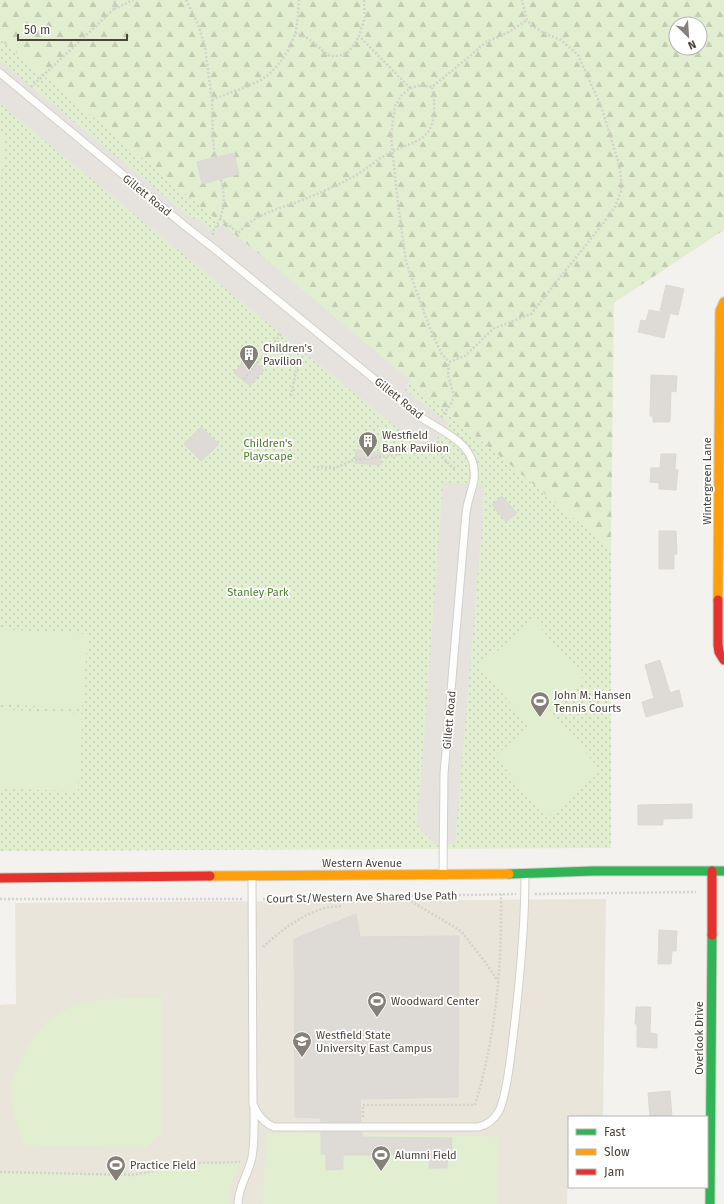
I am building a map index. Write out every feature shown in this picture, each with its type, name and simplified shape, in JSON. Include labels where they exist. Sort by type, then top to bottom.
[{"type":"main road","name":"Wintergreen Lane","points":[[724,302],[720,311],[718,645],[719,652],[724,660]]},
{"type":"main road","name":"Western Avenue","points":[[0,878],[443,875],[593,871],[724,871]]},
{"type":"main road","name":"Overlook Drive","points":[[710,1204],[712,871]]},
{"type":"lane","name":"Gillett Road","points":[[0,73],[185,226],[422,418],[452,436],[464,446],[472,460],[474,475],[466,513],[444,774],[443,875]]},
{"type":"lane","points":[[254,1104],[257,1112],[265,1122],[274,1127],[485,1126],[494,1119],[500,1110],[510,1060],[520,983],[525,874]]},
{"type":"lane","points":[[238,1204],[238,1195],[252,1157],[254,1132],[252,876]]},
{"type":"path","points":[[114,10],[115,0]]},
{"type":"path","points":[[24,94],[114,10],[133,0]]},
{"type":"path","points":[[186,0],[198,24],[205,47],[212,100],[213,140],[216,157]]},
{"type":"path","points":[[212,100],[260,80],[270,73],[283,58],[290,46],[295,33],[299,0]]},
{"type":"path","points":[[295,33],[305,36],[330,56],[345,54],[352,49],[359,36],[366,17],[364,0]]},
{"type":"path","points":[[449,362],[465,356],[493,329],[531,314],[605,221],[615,207],[621,191],[619,164],[600,106],[578,55],[561,40],[536,28],[527,20],[522,0]]},
{"type":"path","points":[[432,87],[486,42],[509,32],[527,20]]},
{"type":"path","points":[[359,36],[410,88]]},
{"type":"path","points":[[432,87],[422,85],[410,88],[401,96],[395,106],[391,136],[406,262],[429,326],[441,353],[449,362],[448,375],[454,396],[451,404],[441,417]]},
{"type":"path","points":[[220,218],[238,233],[246,225],[258,217],[303,200],[348,179],[393,151],[411,145],[428,132],[432,125],[434,97],[432,87]]},
{"type":"path","points":[[216,250],[212,231],[218,224],[224,196],[221,179]]},
{"type":"path","points":[[244,379],[282,334]]},
{"type":"path","points":[[291,396],[297,366],[304,354]]},
{"type":"path","points":[[438,440],[440,454],[443,459],[456,470]]},
{"type":"path","points":[[313,468],[335,468],[353,460],[398,455],[409,450],[416,443]]},
{"type":"path","name":"Court St/Western Ave Shared Use Path","points":[[0,899],[252,899],[501,894],[712,892]]},
{"type":"path","points":[[363,1120],[363,1105],[475,1105],[487,1060],[496,1010],[501,923],[501,894]]},
{"type":"path","points":[[402,896],[461,931],[485,962],[498,982]]},
{"type":"path","points":[[261,948],[296,920],[322,909],[340,906],[339,897]]},
{"type":"path","points":[[0,1172],[132,1175],[196,1163],[241,1162]]},
{"type":"shaded area","points":[[0,61],[191,218],[199,219],[215,233],[222,224],[410,380],[405,390],[449,423],[427,452],[0,104]]},
{"type":"shaded area","points":[[443,482],[484,485],[483,514],[455,844],[433,844],[429,837],[419,828],[417,823]]},
{"type":"shaded area","name":"Westfield State University East Campus","points":[[606,899],[603,1116],[568,1116],[567,1204],[0,1204],[0,1005],[16,1004],[15,903]]},
{"type":"green space","points":[[0,0],[724,0],[724,230],[614,303],[611,549],[0,39]]},
{"type":"green space","name":"Stanley Park","points":[[0,39],[611,549],[611,848],[0,851]]},
{"type":"green space","points":[[0,132],[5,133],[0,195]]},
{"type":"green space","name":"John M. Hansen Tennis Courts","points":[[534,620],[585,681],[550,710],[601,771],[546,818],[495,756],[530,726],[479,666]]},
{"type":"green space","points":[[0,629],[88,634],[82,709],[0,704]]},
{"type":"green space","points":[[0,709],[83,714],[78,791],[0,789]]},
{"type":"green space","points":[[162,997],[162,1133],[145,1148],[24,1145],[17,1126],[11,1098],[12,1084],[22,1056],[44,1025],[62,1012],[84,1003],[113,999]]},
{"type":"green space","name":"Alumni Field","points":[[266,1133],[499,1137],[497,1204],[263,1204]]},
{"type":"green space","name":"Practice Field","points":[[241,1162],[229,1189],[229,1204],[0,1204],[0,1172],[132,1175],[196,1163]]},
{"type":"building","points":[[234,153],[239,174],[202,184],[197,162]]},
{"type":"building","points":[[666,285],[684,289],[678,315],[660,311]]},
{"type":"building","points":[[649,310],[670,314],[664,338],[638,332],[641,320],[646,321]]},
{"type":"building","name":"Children's Pavilion","points":[[248,356],[264,370],[250,386],[234,373]]},
{"type":"building","points":[[651,375],[677,376],[676,392],[671,391],[670,422],[653,422],[653,416],[650,416]]},
{"type":"building","points":[[201,427],[219,444],[201,461],[184,444]]},
{"type":"building","name":"Westfield Bank Pavilion","points":[[356,450],[382,453],[380,465],[355,463]]},
{"type":"building","points":[[661,454],[676,454],[675,469],[678,470],[676,490],[659,489],[659,483],[650,482],[651,468],[660,468]]},
{"type":"building","points":[[502,496],[517,513],[506,522],[492,505]]},
{"type":"building","points":[[659,531],[676,531],[677,554],[674,554],[674,569],[659,569]]},
{"type":"building","points":[[660,660],[670,693],[679,690],[683,706],[646,717],[642,702],[654,698],[645,665]]},
{"type":"building","points":[[692,804],[692,818],[663,819],[663,825],[638,825],[638,805]]},
{"type":"building","name":"Woodward Center","points":[[356,914],[360,937],[459,936],[458,1097],[360,1099],[361,1122],[321,1122],[321,1118],[295,1117],[294,939]]},
{"type":"building","points":[[659,930],[677,931],[676,951],[672,951],[671,964],[658,964]]},
{"type":"building","points":[[636,1007],[651,1007],[650,1033],[657,1034],[657,1048],[637,1047],[637,1024],[635,1024]]},
{"type":"building","points":[[670,1091],[672,1116],[650,1116],[648,1093]]},
{"type":"building","points":[[321,1132],[362,1132],[362,1137],[452,1138],[451,1154],[448,1153],[447,1168],[429,1168],[430,1155],[378,1154],[343,1155],[343,1169],[326,1170],[326,1154],[321,1154]]},
{"type":"traffic: fast","points":[[509,874],[593,871],[724,871]]},
{"type":"traffic: fast","points":[[710,1204],[712,935]]},
{"type":"traffic: slow","points":[[718,600],[720,311],[724,302]]},
{"type":"traffic: slow","points":[[210,876],[509,874]]},
{"type":"traffic: jam","points":[[718,600],[718,645],[719,652],[724,660]]},
{"type":"traffic: jam","points":[[712,871],[712,935]]},
{"type":"traffic: jam","points":[[0,878],[210,876]]},
{"type":"place","name":"Children's Pavilion","points":[[249,371]]},
{"type":"place","name":"Westfield Bank Pavilion","points":[[368,458]]},
{"type":"place","name":"John M. Hansen Tennis Courts","points":[[540,718]]},
{"type":"place","name":"Woodward Center","points":[[377,1018]]},
{"type":"place","name":"Westfield State University East Campus","points":[[302,1058]]},
{"type":"place","name":"Alumni Field","points":[[381,1172]]},
{"type":"place","name":"Practice Field","points":[[116,1182]]},
{"type":"park label","name":"Children's Playscape","points":[[268,449]]}]
